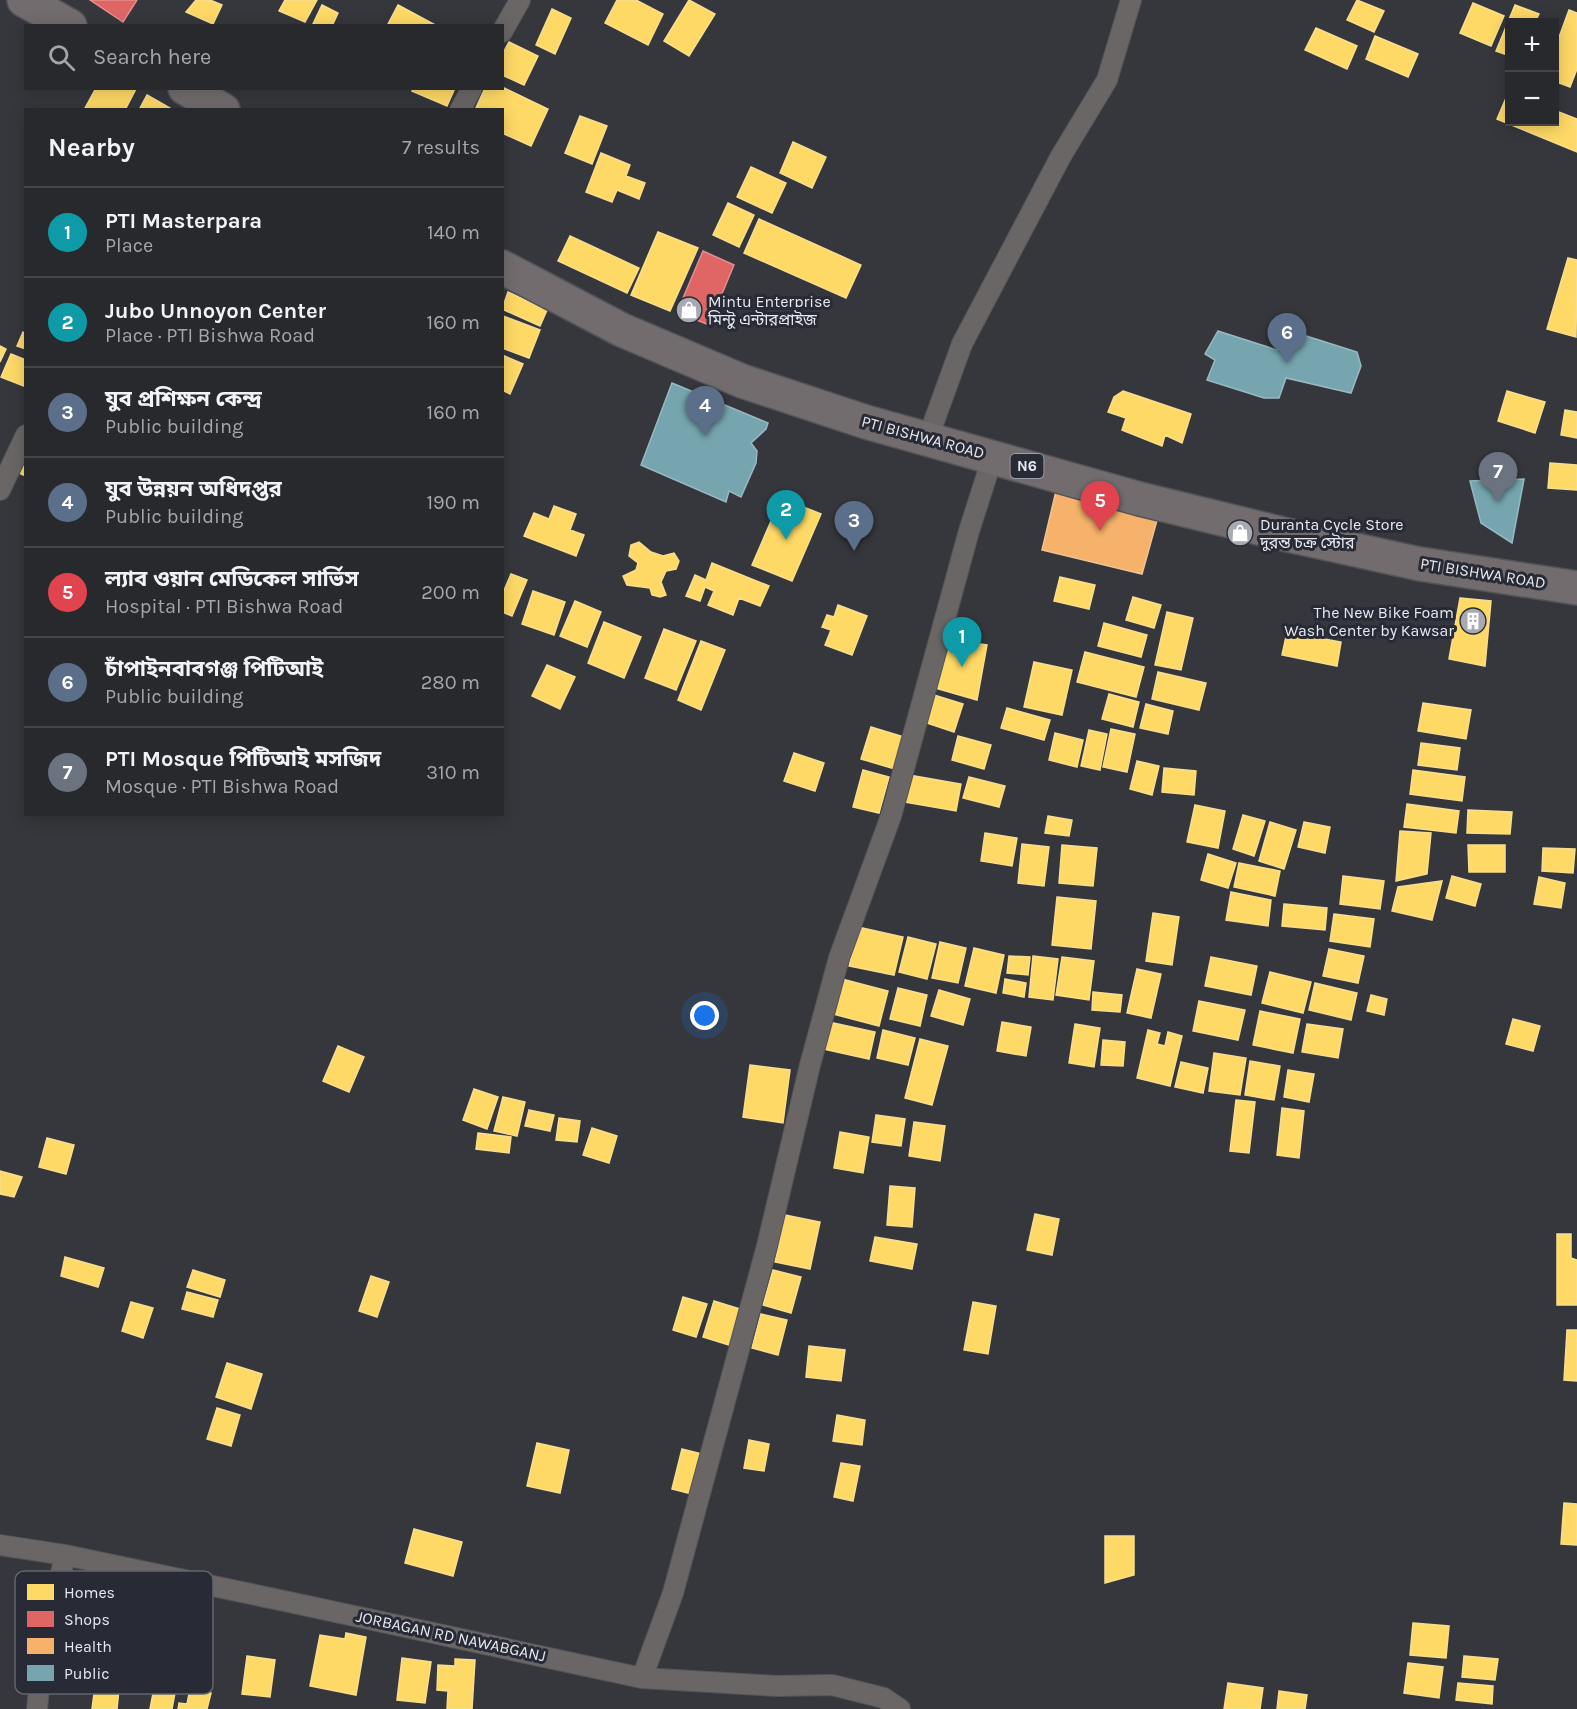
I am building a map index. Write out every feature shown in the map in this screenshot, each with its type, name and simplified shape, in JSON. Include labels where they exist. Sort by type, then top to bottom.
[{"type":"highway","points":[[24,0],[66,24]]},
{"type":"highway","points":[[189,90],[221,108]]},
{"type":"highway","name":"PTI BISHWA ROAD","points":[[504,268],[622,330],[742,381],[866,422],[1140,499],[1283,534],[1419,564],[1577,588]]},
{"type":"street","points":[[504,28],[520,0]]},
{"type":"street","points":[[928,438],[962,344],[1061,156],[1107,80],[1131,0]]},
{"type":"street","points":[[461,108],[471,90]]},
{"type":"street","points":[[0,490],[24,439]]},
{"type":"street","points":[[642,1678],[676,1581],[768,1246],[810,1065],[839,958],[891,816],[969,531],[993,456]]},
{"type":"street","name":"JORBAGAN RD NAWABGANJ","points":[[0,1545],[64,1555],[139,1571]]},
{"type":"street","points":[[61,1571],[64,1555]]},
{"type":"street","name":"JORBAGAN RD NAWABGANJ","points":[[213,1587],[642,1678],[777,1686],[832,1685],[884,1698],[900,1709]]},
{"type":"street","points":[[37,1709],[38,1694]]},
{"type":"building: Homes","points":[[196,0],[210,0],[222,5],[213,24],[186,12]]},
{"type":"building: Homes","points":[[285,0],[317,0],[305,22],[279,11]]},
{"type":"building: Homes","points":[[617,0],[636,0],[663,14],[648,45],[605,23]]},
{"type":"building: Homes","points":[[689,0],[715,14],[689,56],[664,41]]},
{"type":"building: Homes","points":[[1357,0],[1384,11],[1374,32],[1347,20]]},
{"type":"building: Homes","points":[[1473,3],[1504,16],[1491,46],[1460,33]]},
{"type":"building: Homes","points":[[322,5],[338,13],[333,24],[313,24]]},
{"type":"building: Homes","points":[[398,5],[433,24],[388,24]]},
{"type":"building: Homes","points":[[1515,5],[1539,14],[1537,18],[1510,18]]},
{"type":"building: Homes","points":[[552,9],[571,18],[555,54],[536,45]]},
{"type":"building: Homes","points":[[1569,10],[1577,13],[1577,69],[1570,87],[1559,83],[1559,37]]},
{"type":"building: Homes","points":[[1316,28],[1357,46],[1347,69],[1305,50]]},
{"type":"building: Homes","points":[[1505,29],[1505,54],[1496,51]]},
{"type":"building: Homes","points":[[1375,36],[1418,54],[1408,77],[1366,59]]},
{"type":"building: Homes","points":[[509,42],[538,56],[524,85],[504,76],[504,51]]},
{"type":"building: Homes","points":[[504,88],[548,109],[531,146],[504,134],[504,108],[476,108],[484,90],[504,90]]},
{"type":"building: Homes","points":[[95,90],[135,90],[126,108],[85,108]]},
{"type":"building: Homes","points":[[412,90],[454,90],[447,106]]},
{"type":"building: Homes","points":[[147,95],[170,108],[140,108]]},
{"type":"building: Homes","points":[[1505,100],[1505,122],[1497,119]]},
{"type":"building: Homes","points":[[1559,112],[1577,119],[1577,152],[1514,126],[1559,126]]},
{"type":"building: Homes","points":[[580,116],[607,126],[592,164],[565,153]]},
{"type":"building: Homes","points":[[793,142],[826,157],[812,188],[780,173]]},
{"type":"building: Homes","points":[[601,153],[630,165],[626,176],[645,183],[639,199],[617,190],[612,202],[586,192]]},
{"type":"building: Homes","points":[[751,167],[786,183],[772,213],[737,197]]},
{"type":"building: Homes","points":[[728,203],[754,215],[739,247],[713,235]]},
{"type":"building: Homes","points":[[759,219],[861,265],[846,298],[744,253]]},
{"type":"building: Homes","points":[[658,232],[698,248],[670,311],[631,295]]},
{"type":"building: Homes","points":[[570,236],[639,268],[627,293],[558,261]]},
{"type":"building: Homes","points":[[1568,258],[1577,260],[1576,337],[1547,329]]},
{"type":"building: Homes","points":[[508,292],[547,310],[540,326],[504,310]]},
{"type":"building: Homes","points":[[504,316],[540,330],[529,358],[504,349]]},
{"type":"building: Homes","points":[[23,332],[24,348],[17,346]]},
{"type":"building: Homes","points":[[0,346],[6,349],[0,362]]},
{"type":"building: Homes","points":[[11,354],[24,359],[24,386],[1,377]]},
{"type":"building: Homes","points":[[504,356],[523,364],[510,394],[504,391]]},
{"type":"building: Homes","points":[[1123,391],[1191,414],[1182,443],[1165,435],[1162,446],[1122,430],[1126,418],[1108,412],[1114,397]]},
{"type":"building: Homes","points":[[1507,391],[1545,402],[1535,433],[1498,421]]},
{"type":"building: Homes","points":[[1565,410],[1577,412],[1577,438],[1561,435]]},
{"type":"building: Homes","points":[[24,462],[24,475],[19,473]]},
{"type":"building: Homes","points":[[1550,463],[1577,465],[1577,490],[1548,488]]},
{"type":"building: Homes","points":[[781,498],[821,514],[792,581],[752,565]]},
{"type":"building: Homes","points":[[554,506],[576,514],[570,530],[584,535],[576,556],[524,536],[534,513],[549,519]]},
{"type":"building: Homes","points":[[639,542],[651,552],[663,556],[674,553],[679,561],[676,569],[666,571],[661,582],[666,595],[660,597],[652,595],[650,588],[627,585],[623,576],[636,570],[638,563],[629,556],[631,545]]},
{"type":"building: Homes","points":[[712,563],[769,586],[760,606],[739,598],[733,615],[708,605],[714,591],[705,587],[700,601],[686,596],[695,575],[706,580]]},
{"type":"building: Homes","points":[[511,574],[527,580],[512,616],[504,613],[504,590]]},
{"type":"building: Homes","points":[[1060,577],[1095,585],[1089,609],[1054,601]]},
{"type":"building: Homes","points":[[533,591],[565,602],[554,635],[522,624]]},
{"type":"building: Homes","points":[[1133,597],[1161,605],[1154,628],[1126,620]]},
{"type":"building: Homes","name":"The New Bike Foam Wash Center by Kawsar","points":[[1460,598],[1491,601],[1485,666],[1449,659]]},
{"type":"building: Homes","points":[[575,601],[601,612],[587,647],[560,636]]},
{"type":"building: Homes","points":[[838,605],[867,616],[852,655],[825,645],[831,630],[822,627],[827,615],[834,617]]},
{"type":"building: Homes","points":[[1167,612],[1193,618],[1181,670],[1155,665]]},
{"type":"building: Homes","points":[[604,622],[641,637],[624,678],[588,663]]},
{"type":"building: Homes","points":[[1104,623],[1147,635],[1141,657],[1098,646]]},
{"type":"building: Homes","points":[[664,629],[696,641],[676,690],[645,678]]},
{"type":"building: Homes","points":[[1287,632],[1341,642],[1337,666],[1282,655]]},
{"type":"building: Homes","points":[[949,640],[987,645],[977,700],[935,688]]},
{"type":"building: Homes","points":[[701,641],[725,650],[701,710],[678,700]]},
{"type":"building: Homes","points":[[1085,652],[1144,667],[1136,697],[1077,682]]},
{"type":"building: Homes","points":[[1034,662],[1072,670],[1062,715],[1024,707]]},
{"type":"building: Homes","points":[[547,665],[575,677],[560,709],[532,696]]},
{"type":"building: Homes","points":[[1158,672],[1206,683],[1199,710],[1152,699]]},
{"type":"building: Homes","points":[[1109,694],[1139,702],[1133,727],[1102,719]]},
{"type":"building: Homes","points":[[934,695],[963,704],[954,732],[924,722]]},
{"type":"building: Homes","points":[[1423,703],[1471,710],[1466,739],[1418,731]]},
{"type":"building: Homes","points":[[1146,704],[1173,711],[1168,734],[1140,728]]},
{"type":"building: Homes","points":[[1007,708],[1050,720],[1044,740],[1001,728]]},
{"type":"building: Homes","points":[[871,727],[904,737],[895,769],[861,759]]},
{"type":"building: Homes","points":[[1111,729],[1135,734],[1127,772],[1103,767]]},
{"type":"building: Homes","points":[[1089,730],[1107,734],[1100,770],[1081,766]]},
{"type":"building: Homes","points":[[1055,733],[1083,740],[1077,767],[1049,760]]},
{"type":"building: Homes","points":[[958,736],[991,745],[984,769],[952,760]]},
{"type":"building: Homes","points":[[1421,743],[1460,748],[1457,770],[1418,765]]},
{"type":"building: Homes","points":[[794,753],[824,763],[815,791],[784,781]]},
{"type":"building: Homes","points":[[1137,761],[1159,766],[1152,795],[1130,789]]},
{"type":"building: Homes","points":[[1164,768],[1196,771],[1194,795],[1162,792]]},
{"type":"building: Homes","points":[[863,770],[889,777],[879,813],[853,807]]},
{"type":"building: Homes","points":[[1413,770],[1465,777],[1462,801],[1410,794]]},
{"type":"building: Homes","points":[[909,775],[961,784],[956,811],[904,802]]},
{"type":"building: Homes","points":[[969,777],[1005,786],[999,807],[963,798]]},
{"type":"building: Homes","points":[[1407,804],[1459,811],[1456,833],[1404,827]]},
{"type":"building: Homes","points":[[1195,805],[1225,811],[1218,848],[1187,842]]},
{"type":"building: Homes","points":[[1468,810],[1512,812],[1510,834],[1467,833]]},
{"type":"building: Homes","points":[[1243,815],[1265,821],[1254,856],[1233,849]]},
{"type":"building: Homes","points":[[1048,816],[1072,820],[1069,836],[1045,833]]},
{"type":"building: Homes","points":[[1270,822],[1296,830],[1284,869],[1259,861]]},
{"type":"building: Homes","points":[[1304,822],[1330,827],[1325,853],[1298,847]]},
{"type":"building: Homes","points":[[1400,831],[1431,833],[1427,874],[1396,881]]},
{"type":"building: Homes","points":[[985,833],[1017,838],[1012,866],[981,861]]},
{"type":"building: Homes","points":[[1022,844],[1049,847],[1044,886],[1018,883]]},
{"type":"building: Homes","points":[[1062,845],[1097,848],[1093,886],[1059,883]]},
{"type":"building: Homes","points":[[1468,845],[1505,845],[1505,872],[1469,872]]},
{"type":"building: Homes","points":[[1543,848],[1575,849],[1573,873],[1542,871]]},
{"type":"building: Homes","points":[[1208,854],[1236,863],[1228,888],[1201,880]]},
{"type":"building: Homes","points":[[1239,863],[1280,871],[1275,896],[1234,887]]},
{"type":"building: Homes","points":[[1343,876],[1384,881],[1380,909],[1340,904]]},
{"type":"building: Homes","points":[[1452,876],[1481,884],[1475,906],[1446,898]]},
{"type":"building: Homes","points":[[1539,877],[1565,883],[1561,908],[1534,904]]},
{"type":"building: Homes","points":[[1442,881],[1432,920],[1392,911],[1398,887]]},
{"type":"building: Homes","points":[[1231,892],[1271,900],[1268,926],[1226,920]]},
{"type":"building: Homes","points":[[1057,897],[1096,901],[1091,949],[1052,945]]},
{"type":"building: Homes","points":[[1284,904],[1327,908],[1325,930],[1282,926]]},
{"type":"building: Homes","points":[[1153,913],[1179,917],[1172,965],[1146,961]]},
{"type":"building: Homes","points":[[1334,914],[1374,919],[1370,947],[1330,941]]},
{"type":"building: Homes","points":[[858,927],[903,937],[894,975],[849,966]]},
{"type":"building: Homes","points":[[908,937],[936,944],[927,979],[899,972]]},
{"type":"building: Homes","points":[[940,942],[966,948],[958,983],[932,978]]},
{"type":"building: Homes","points":[[974,948],[1004,955],[996,993],[965,986]]},
{"type":"building: Homes","points":[[1329,949],[1364,956],[1358,983],[1323,976]]},
{"type":"building: Homes","points":[[1009,956],[1030,957],[1028,975],[1007,973]]},
{"type":"building: Homes","points":[[1033,956],[1058,959],[1053,1000],[1029,997]]},
{"type":"building: Homes","points":[[1062,957],[1094,961],[1089,1000],[1056,995]]},
{"type":"building: Homes","points":[[1211,957],[1257,966],[1251,995],[1205,986]]},
{"type":"building: Homes","points":[[1137,969],[1161,974],[1151,1018],[1127,1013]]},
{"type":"building: Homes","points":[[1270,972],[1311,982],[1303,1013],[1262,1003]]},
{"type":"building: Homes","points":[[842,979],[888,991],[879,1026],[833,1014]]},
{"type":"building: Homes","points":[[1005,979],[1026,983],[1024,997],[1003,993]]},
{"type":"building: Homes","points":[[1315,983],[1357,993],[1351,1020],[1309,1010]]},
{"type":"building: Homes","points":[[898,988],[927,995],[920,1026],[890,1019]]},
{"type":"building: Homes","points":[[939,990],[970,999],[963,1025],[931,1016]]},
{"type":"building: Homes","points":[[1093,992],[1122,995],[1120,1012],[1092,1010]]},
{"type":"building: Homes","points":[[1371,995],[1387,999],[1384,1015],[1367,1011]]},
{"type":"building: Homes","points":[[1199,1001],[1245,1010],[1238,1040],[1193,1031]]},
{"type":"building: Homes","points":[[1260,1011],[1300,1019],[1293,1053],[1253,1045]]},
{"type":"building: Homes","points":[[1513,1019],[1540,1026],[1533,1051],[1506,1044]]},
{"type":"building: Homes","points":[[829,1022],[875,1032],[869,1059],[823,1049]]},
{"type":"building: Homes","points":[[1002,1022],[1031,1027],[1026,1056],[997,1051]]},
{"type":"building: Homes","points":[[1075,1024],[1100,1028],[1094,1067],[1069,1063]]},
{"type":"building: Homes","points":[[1307,1024],[1343,1029],[1338,1058],[1302,1052]]},
{"type":"building: Homes","points":[[883,1030],[915,1038],[908,1065],[877,1058]]},
{"type":"building: Homes","points":[[1148,1030],[1160,1033],[1157,1044],[1165,1046],[1168,1032],[1182,1036],[1170,1086],[1137,1078]]},
{"type":"building: Homes","points":[[920,1039],[948,1046],[932,1105],[905,1098]]},
{"type":"building: Homes","points":[[1103,1040],[1125,1042],[1123,1066],[1101,1065]]},
{"type":"building: Homes","points":[[338,1046],[364,1057],[349,1092],[323,1081]]},
{"type":"building: Homes","points":[[1214,1053],[1246,1058],[1240,1095],[1209,1091]]},
{"type":"building: Homes","points":[[1250,1061],[1280,1066],[1274,1100],[1245,1095]]},
{"type":"building: Homes","points":[[1181,1062],[1208,1068],[1203,1093],[1175,1087]]},
{"type":"building: Homes","points":[[750,1065],[790,1070],[783,1123],[743,1117]]},
{"type":"building: Homes","points":[[1288,1070],[1314,1074],[1309,1102],[1284,1097]]},
{"type":"building: Homes","points":[[474,1089],[498,1097],[487,1129],[463,1120]]},
{"type":"building: Homes","points":[[503,1097],[525,1102],[517,1136],[494,1131]]},
{"type":"building: Homes","points":[[1236,1100],[1255,1102],[1249,1153],[1230,1151]]},
{"type":"building: Homes","points":[[1282,1108],[1304,1111],[1299,1158],[1277,1155]]},
{"type":"building: Homes","points":[[529,1110],[554,1115],[550,1131],[525,1126]]},
{"type":"building: Homes","points":[[876,1115],[905,1119],[901,1146],[872,1142]]},
{"type":"building: Homes","points":[[559,1118],[580,1121],[577,1142],[556,1140]]},
{"type":"building: Homes","points":[[914,1122],[945,1126],[940,1161],[909,1156]]},
{"type":"building: Homes","points":[[592,1128],[617,1136],[609,1163],[583,1155]]},
{"type":"building: Homes","points":[[840,1132],[869,1137],[863,1173],[834,1168]]},
{"type":"building: Homes","points":[[478,1133],[511,1137],[509,1153],[476,1149]]},
{"type":"building: Homes","points":[[47,1138],[74,1145],[66,1174],[39,1167]]},
{"type":"building: Homes","points":[[0,1171],[22,1177],[14,1197],[0,1194]]},
{"type":"building: Homes","points":[[890,1186],[915,1188],[912,1227],[887,1225]]},
{"type":"building: Homes","points":[[1035,1214],[1059,1219],[1052,1255],[1027,1250]]},
{"type":"building: Homes","points":[[785,1215],[820,1222],[810,1269],[775,1262]]},
{"type":"building: Homes","points":[[1557,1234],[1571,1234],[1571,1258],[1577,1260],[1577,1305],[1557,1305]]},
{"type":"building: Homes","points":[[875,1237],[917,1244],[912,1269],[870,1261]]},
{"type":"building: Homes","points":[[65,1257],[104,1268],[98,1287],[61,1276]]},
{"type":"building: Homes","points":[[193,1270],[225,1280],[220,1297],[187,1287]]},
{"type":"building: Homes","points":[[773,1270],[801,1277],[791,1313],[763,1305]]},
{"type":"building: Homes","points":[[371,1276],[389,1282],[377,1317],[359,1311]]},
{"type":"building: Homes","points":[[187,1292],[218,1300],[213,1317],[182,1309]]},
{"type":"building: Homes","points":[[683,1297],[707,1304],[696,1337],[673,1330]]},
{"type":"building: Homes","points":[[714,1301],[740,1309],[729,1345],[703,1337]]},
{"type":"building: Homes","points":[[131,1302],[153,1308],[143,1338],[122,1331]]},
{"type":"building: Homes","points":[[973,1302],[996,1306],[988,1354],[964,1350]]},
{"type":"building: Homes","points":[[761,1314],[787,1320],[778,1355],[752,1348]]},
{"type":"building: Homes","points":[[1567,1330],[1577,1330],[1577,1381],[1564,1380]]},
{"type":"building: Homes","points":[[809,1346],[845,1350],[841,1381],[806,1377]]},
{"type":"building: Homes","points":[[227,1363],[262,1374],[251,1409],[216,1397]]},
{"type":"building: Homes","points":[[217,1408],[240,1415],[231,1446],[207,1439]]},
{"type":"building: Homes","points":[[837,1415],[865,1420],[862,1445],[833,1441]]},
{"type":"building: Homes","points":[[749,1440],[769,1444],[764,1471],[744,1468]]},
{"type":"building: Homes","points":[[537,1443],[569,1450],[560,1493],[527,1486]]},
{"type":"building: Homes","points":[[682,1449],[702,1454],[692,1494],[672,1489]]},
{"type":"building: Homes","points":[[841,1463],[860,1466],[853,1501],[834,1497]]},
{"type":"building: Homes","points":[[1564,1503],[1577,1504],[1577,1545],[1561,1544]]},
{"type":"building: Homes","points":[[414,1529],[462,1542],[453,1576],[405,1563]]},
{"type":"building: Homes","points":[[1105,1536],[1134,1536],[1134,1575],[1105,1583]]},
{"type":"building: Homes","points":[[1413,1623],[1449,1626],[1446,1658],[1410,1655]]},
{"type":"building: Homes","points":[[346,1633],[366,1637],[356,1695],[310,1686],[320,1635],[345,1639]]},
{"type":"building: Homes","points":[[247,1656],[275,1660],[270,1697],[242,1694]]},
{"type":"building: Homes","points":[[1464,1656],[1498,1659],[1495,1680],[1462,1677]]},
{"type":"building: Homes","points":[[402,1658],[431,1662],[425,1703],[397,1700]]},
{"type":"building: Homes","points":[[455,1659],[475,1660],[472,1709],[447,1709],[448,1691],[437,1690],[438,1665],[455,1666]]},
{"type":"building: Homes","points":[[1408,1663],[1443,1667],[1439,1698],[1404,1693]]},
{"type":"building: Homes","points":[[1228,1683],[1263,1688],[1260,1709],[1224,1709]]},
{"type":"building: Homes","points":[[1458,1683],[1493,1686],[1492,1704],[1456,1700]]},
{"type":"building: Homes","points":[[1279,1691],[1307,1695],[1305,1709],[1277,1709]]},
{"type":"building: Homes","points":[[94,1694],[118,1694],[117,1709],[92,1709]]},
{"type":"building: Homes","points":[[153,1694],[175,1694],[172,1709],[150,1709]]},
{"type":"building: Homes","points":[[189,1694],[211,1694],[207,1709],[178,1709],[179,1703],[187,1704]]},
{"type":"building: Shops","points":[[90,0],[137,0],[123,22]]},
{"type":"building: Shops","points":[[703,251],[734,265],[709,325],[677,312]]},
{"type":"building: Health","points":[[1056,491],[1159,513],[1142,574],[1042,550]]},
{"type":"building: Public","points":[[1218,331],[1277,350],[1281,337],[1297,344],[1300,334],[1357,352],[1361,366],[1351,393],[1286,378],[1279,398],[1264,398],[1207,380],[1215,360],[1205,354]]},
{"type":"building: Public","points":[[672,383],[768,423],[766,429],[751,443],[757,451],[756,463],[741,497],[729,491],[726,502],[641,465]]},
{"type":"building: Public","points":[[1524,479],[1512,543],[1481,523],[1470,481]]},
{"type":"place","name":"Mintu Enterprise মিন্টু এন্টারপ্রাইজ","points":[[689,310]]},
{"type":"place","name":"চাঁপাইনবাবগঞ্জ পিটিআই","points":[[1287,363]]},
{"type":"place","name":"যুব উন্নয়ন অধিদপ্তর","points":[[705,436]]},
{"type":"place","name":"PTI Mosque পিটিআই মসজিদ","points":[[1498,502]]},
{"type":"place","name":"ল্যাব ওয়ান মেডিকেল সার্ভিস","points":[[1100,531]]},
{"type":"place","name":"Duranta Cycle Store দুরন্ত চক্র স্টোর","points":[[1240,533]]},
{"type":"place","name":"Jubo Unnoyon Center","points":[[786,540]]},
{"type":"place","name":"যুব প্রশিক্ষন কেন্দ্র","points":[[854,551]]},
{"type":"place","name":"The New Bike Foam Wash Center by Kawsar","points":[[1473,621]]},
{"type":"place","name":"PTI Masterpara","points":[[962,667]]}]
